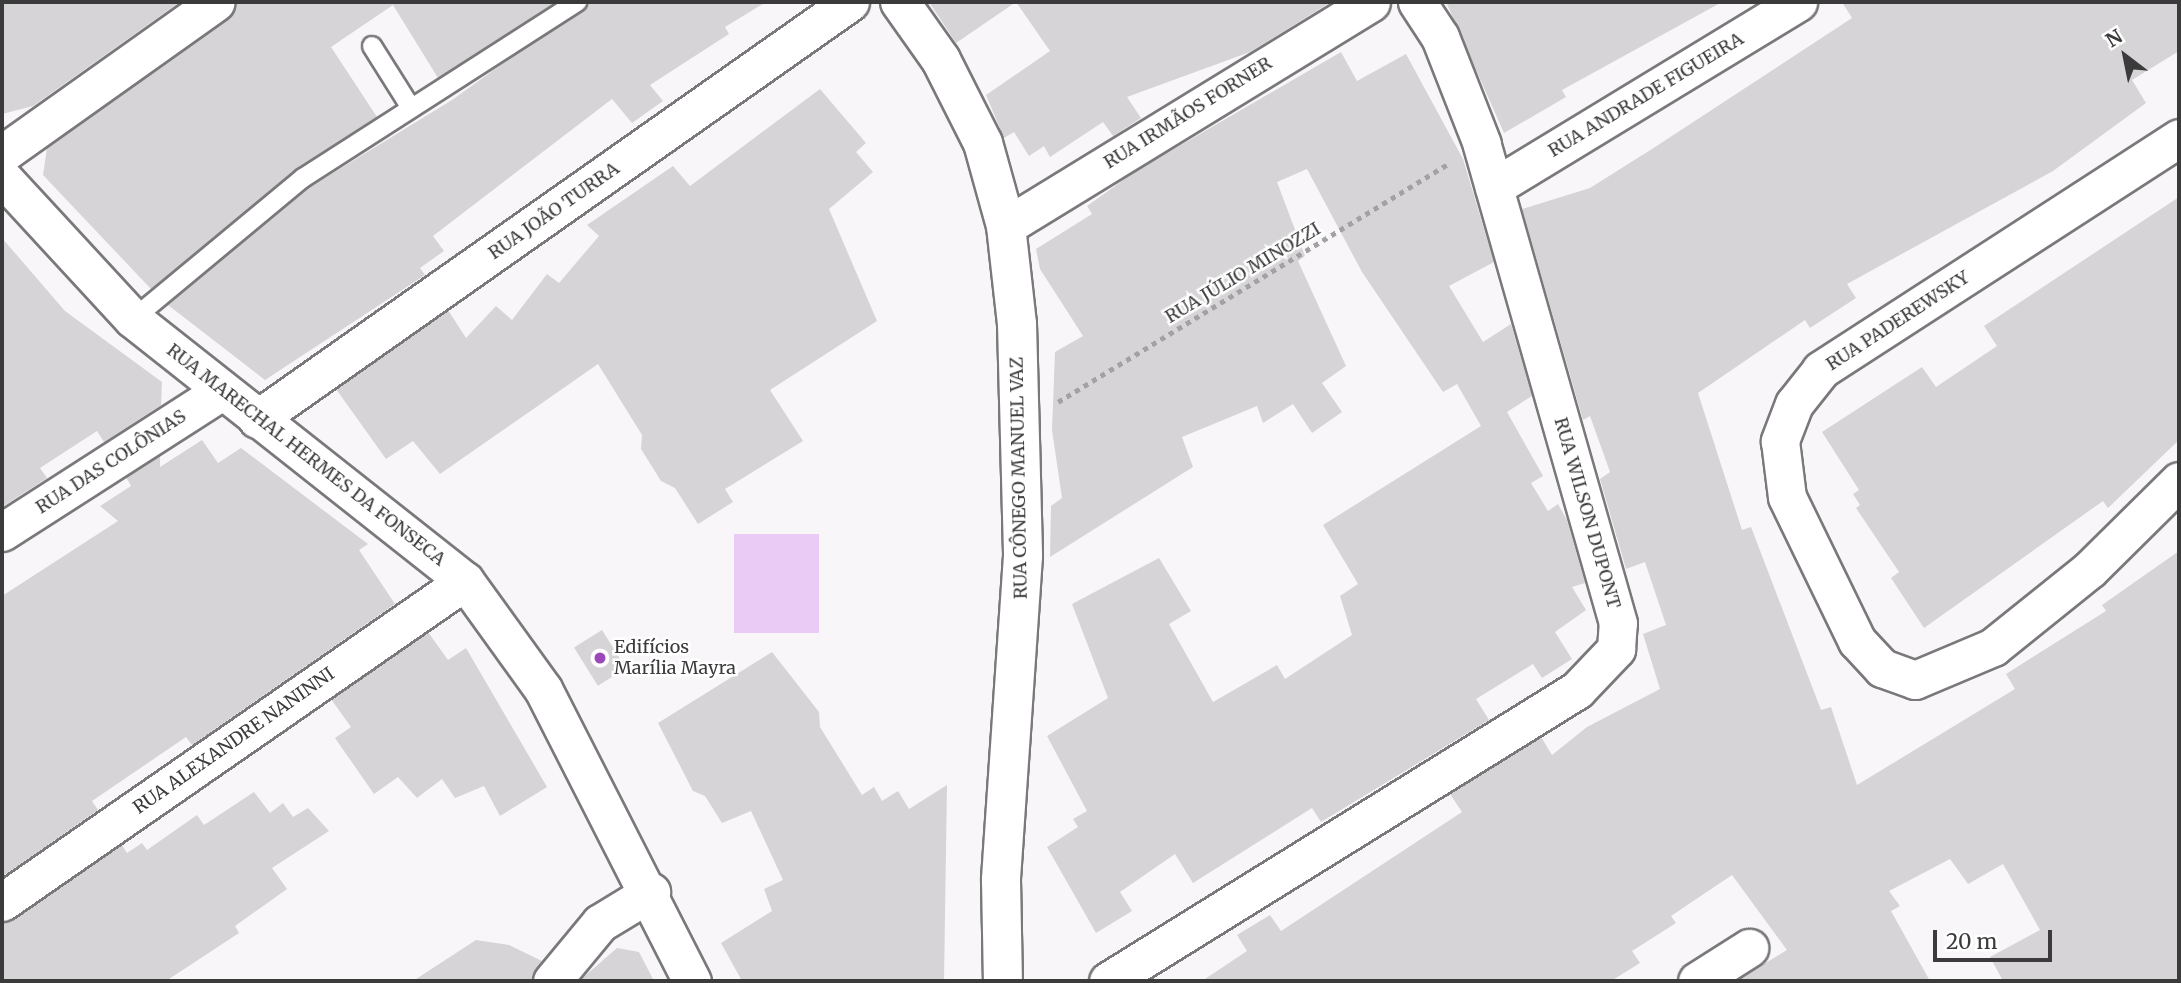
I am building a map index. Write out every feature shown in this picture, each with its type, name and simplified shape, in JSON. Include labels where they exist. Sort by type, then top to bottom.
[{"type":"street","points":[[2,154],[216,2]]},
{"type":"street","name":"RUA JOÃO TURRA","points":[[257,419],[850,2]]},
{"type":"street","name":"RUA CÔNEGO MANUEL VAZ","points":[[900,2],[941,60],[983,143],[1006,226],[1017,324],[1023,556],[1001,880],[1003,981]]},
{"type":"street","name":"RUA IRMÃOS FORNER","points":[[1006,226],[1371,2]]},
{"type":"street","name":"RUA WILSON DUPONT","points":[[1108,981],[1577,690],[1616,649],[1618,623],[1482,144],[1440,37],[1417,2]]},
{"type":"street","name":"RUA ANDRADE FIGUEIRA","points":[[1494,187],[1798,2]]},
{"type":"street","name":"RUA PADEREWSKY","points":[[2179,138],[1821,370],[1794,404],[1780,441],[1787,497],[1857,641],[1882,668],[1915,680],[1993,647],[2090,569],[2179,481]]},
{"type":"street","name":"RUA MARECHAL HERMES DA FONSECA","points":[[2,177],[133,319],[220,392],[466,581],[543,689],[651,892],[692,981]]},
{"type":"street","name":"RUA DAS COLÔNIAS","points":[[2,532],[220,392]]},
{"type":"street","name":"RUA ALEXANDRE NANINNI","points":[[2,902],[466,581]]},
{"type":"street","points":[[552,981],[600,923],[651,892]]},
{"type":"street","points":[[1697,981],[1749,948]]},
{"type":"lane","points":[[133,319],[303,178],[577,2]]},
{"type":"lane","points":[[372,46],[411,108]]},
{"type":"path","name":"RUA JÚLIO MINOZZI","points":[[1018,426],[1482,144]]},
{"type":"shaded area","points":[[734,534],[819,534],[819,633],[734,633]]},
{"type":"building","points":[[2,2],[180,2],[33,106],[2,114]]},
{"type":"building","points":[[237,2],[556,2],[438,78],[393,5],[331,47],[377,117],[296,169],[151,289],[43,175],[47,148],[228,19]]},
{"type":"building","points":[[588,2],[766,2],[725,27],[729,34],[650,85],[663,101],[632,123],[612,99],[433,236],[444,251],[420,268],[425,275],[265,380],[168,305],[310,187],[452,100]]},
{"type":"building","points":[[929,2],[1016,2],[956,43]]},
{"type":"building","points":[[1016,2],[1331,2],[1250,52],[1127,97],[1141,118],[1113,136],[1103,122],[1050,157],[1044,146],[1029,156],[1014,132],[1004,138],[986,95],[1050,51]]},
{"type":"building","points":[[1446,2],[1722,2],[1562,90],[1566,97],[1504,133]]},
{"type":"building","points":[[1842,2],[2179,2],[2179,51],[2132,80],[2146,103],[2053,171],[1847,284],[1856,298],[1810,328],[1805,320],[1698,393],[1742,530],[1751,527],[1821,710],[1831,707],[1857,785],[2015,689],[2006,674],[2106,611],[2102,605],[2179,551],[2179,981],[2003,981],[1990,957],[2040,930],[2003,864],[1968,884],[1950,859],[1889,891],[1900,906],[1891,911],[1930,981],[1736,981],[1787,950],[1732,875],[1671,916],[1676,923],[1632,951],[1640,963],[1611,981],[1202,981],[1247,951],[1237,935],[1270,915],[1281,931],[1462,812],[1450,794],[1541,737],[1552,755],[1587,727],[1660,689],[1643,634],[1666,625],[1645,562],[1626,569],[1600,479],[1610,472],[1590,416],[1583,420],[1522,209],[1590,188],[1652,149],[1852,18]]},
{"type":"building","points":[[1341,52],[1357,81],[1406,54],[1463,159],[1494,262],[1449,286],[1483,342],[1511,324],[1532,396],[1507,412],[1543,476],[1531,483],[1548,511],[1558,504],[1567,520],[1585,583],[1572,587],[1586,610],[1555,632],[1572,659],[1542,678],[1533,664],[1476,699],[1489,720],[1321,822],[1312,808],[1193,883],[1175,854],[1120,892],[1132,911],[1096,933],[1047,847],[1078,827],[1073,819],[1087,811],[1047,736],[1108,698],[1072,604],[1159,558],[1191,611],[1169,624],[1213,702],[1277,665],[1285,679],[1352,635],[1340,596],[1358,584],[1323,525],[1481,426],[1457,384],[1443,392],[1362,272],[1307,169],[1277,182],[1305,256],[1298,261],[1346,366],[1322,383],[1342,412],[1312,433],[1293,404],[1263,423],[1257,406],[1182,437],[1193,467],[1050,557],[1051,506],[1062,498],[1052,430],[1055,352],[1083,336],[1040,269],[1036,249],[1092,214],[1087,206],[1136,171]]},
{"type":"building","points":[[820,89],[866,143],[856,152],[873,172],[829,209],[877,321],[770,390],[803,441],[725,489],[733,502],[698,524],[675,488],[661,481],[641,449],[642,435],[598,364],[440,474],[413,441],[386,459],[336,389],[448,310],[466,338],[496,306],[512,320],[547,274],[559,283],[599,236],[587,225],[673,166],[690,186]]},
{"type":"building","points":[[2179,197],[2179,440],[2108,508],[2103,501],[1924,628],[1891,578],[1899,572],[1856,508],[1860,505],[1853,494],[1859,490],[1822,432],[1922,367],[1936,387],[1997,346],[1984,326]]},
{"type":"building","points":[[2,238],[65,311],[162,382],[161,405],[104,442],[97,431],[40,468],[47,478],[2,507]]},
{"type":"building","points":[[202,440],[218,463],[241,448],[368,544],[359,550],[395,604],[192,745],[186,737],[92,801],[98,810],[2,877],[2,596],[118,521],[100,506],[131,486],[126,477],[160,455],[160,467]]},
{"type":"building","name":"Edifícios Marília Mayra","points":[[602,630],[626,668],[598,686],[574,647]]},
{"type":"building","points":[[428,632],[448,660],[466,648],[547,787],[500,816],[484,786],[455,798],[442,779],[417,798],[398,777],[374,794],[335,738],[351,727],[331,699]]},
{"type":"building","points":[[772,652],[819,712],[820,727],[862,795],[874,787],[882,801],[898,791],[909,809],[947,785],[944,981],[742,981],[721,943],[772,911],[764,889],[783,880],[751,811],[722,823],[705,796],[693,791],[658,723]]},
{"type":"building","points":[[254,792],[270,813],[283,803],[293,817],[308,808],[329,831],[272,868],[287,889],[235,926],[239,933],[166,981],[2,981],[2,923],[122,845],[127,853],[142,843],[147,850],[197,815],[204,825]]},
{"type":"building","points":[[476,940],[509,945],[542,961],[532,981],[413,981]]},
{"type":"building","points":[[617,948],[639,952],[654,981],[579,981]]},
{"type":"place","name":"Edifícios Marília Mayra","points":[[600,658]]}]
